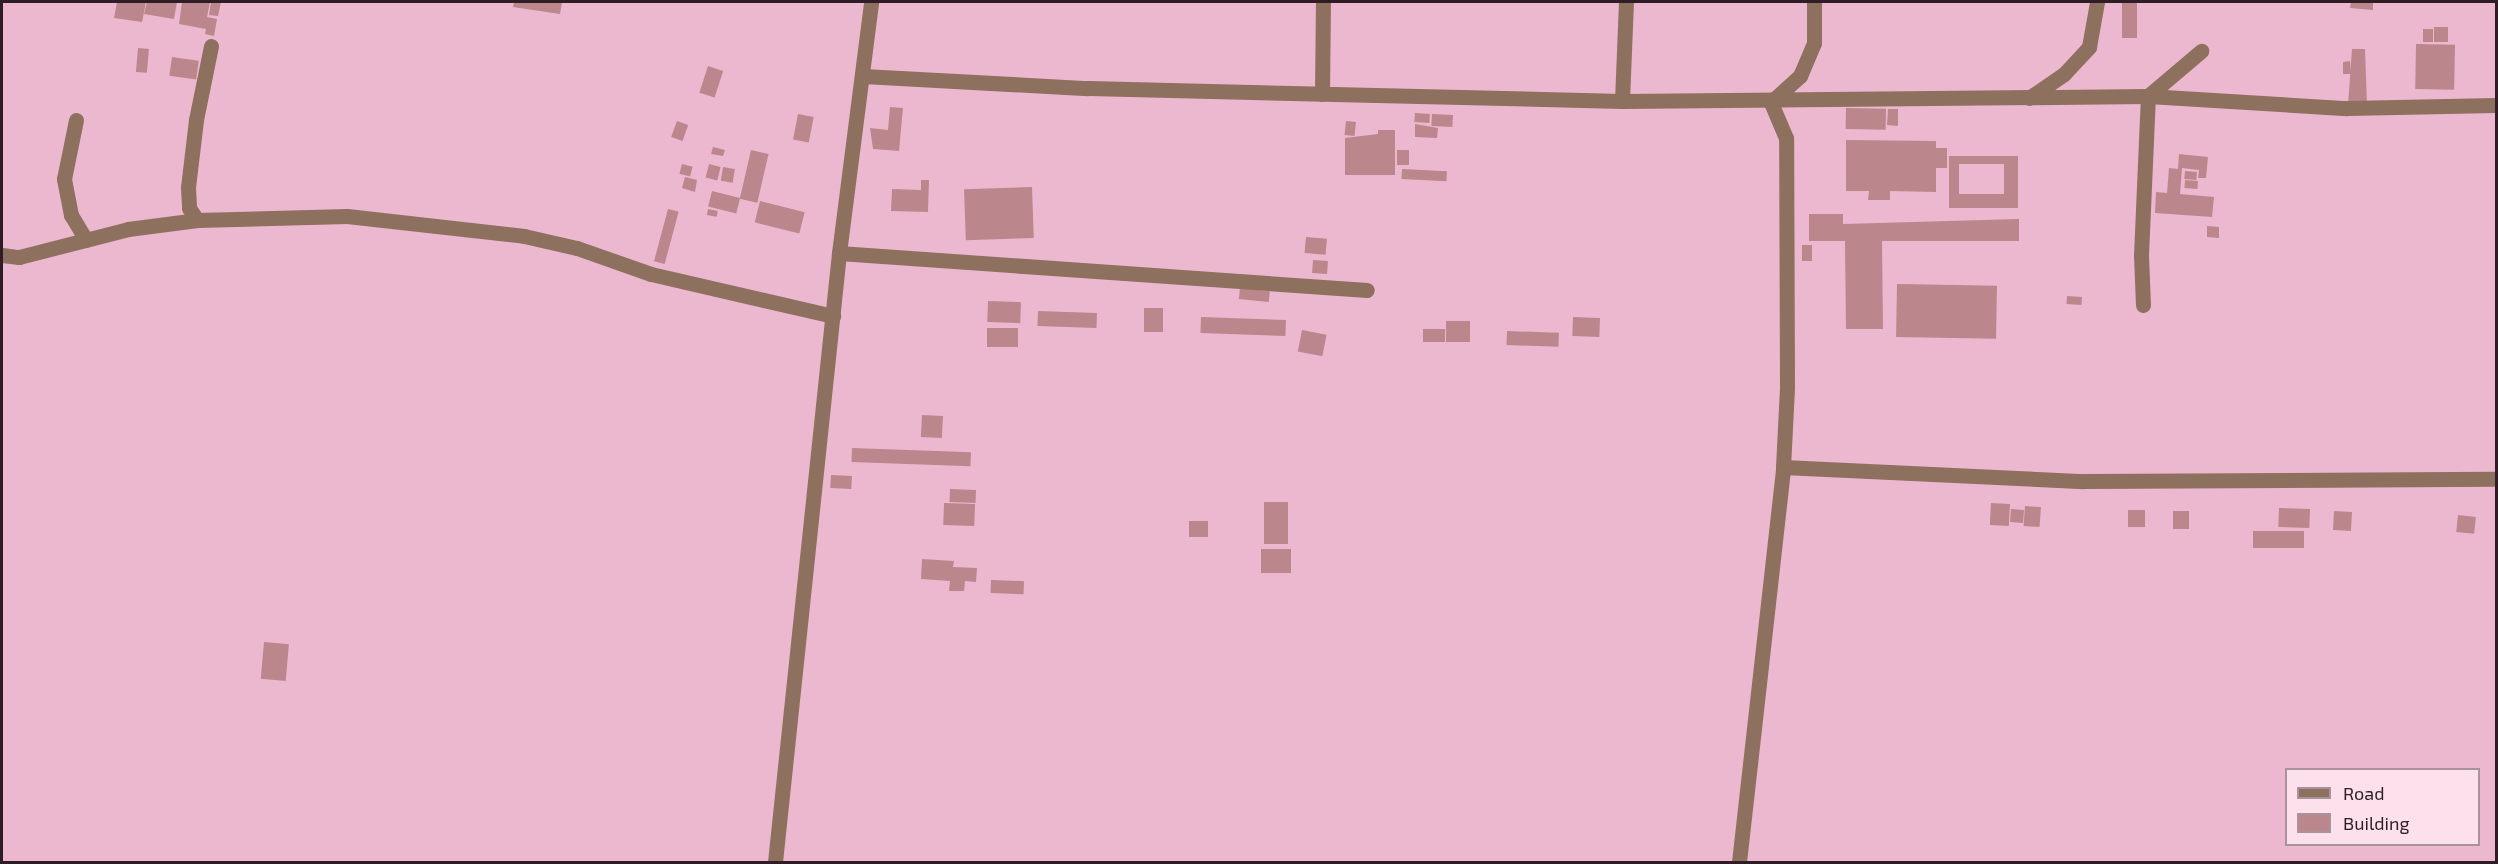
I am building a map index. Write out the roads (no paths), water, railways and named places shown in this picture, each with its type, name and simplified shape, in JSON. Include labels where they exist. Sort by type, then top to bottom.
[{"type":"street","points":[[775,862],[839,253],[871,2]]},
{"type":"street","points":[[1322,94],[1323,2]]},
{"type":"street","points":[[1622,101],[1626,2]]},
{"type":"street","points":[[1771,102],[1800,76],[1814,43],[1814,2]]},
{"type":"street","points":[[2029,98],[2064,74],[2089,46],[2097,2]]},
{"type":"street","points":[[197,220],[189,208],[188,187],[196,120],[211,46]]},
{"type":"street","points":[[2143,305],[2141,255],[2148,96],[2201,51]]},
{"type":"street","points":[[863,76],[1088,88],[1622,101],[1771,102],[2148,96],[2347,108],[2496,105]]},
{"type":"street","points":[[1740,862],[1783,467],[1789,301],[1786,138],[1771,102]]},
{"type":"street","points":[[76,120],[64,178],[71,215],[86,240]]},
{"type":"street","points":[[2,255],[19,256],[128,229],[197,220],[347,216],[524,236],[577,248],[651,274],[833,316]]},
{"type":"street","points":[[839,253],[1367,290]]},
{"type":"street","points":[[1783,467],[2084,481],[2496,479]]}]
